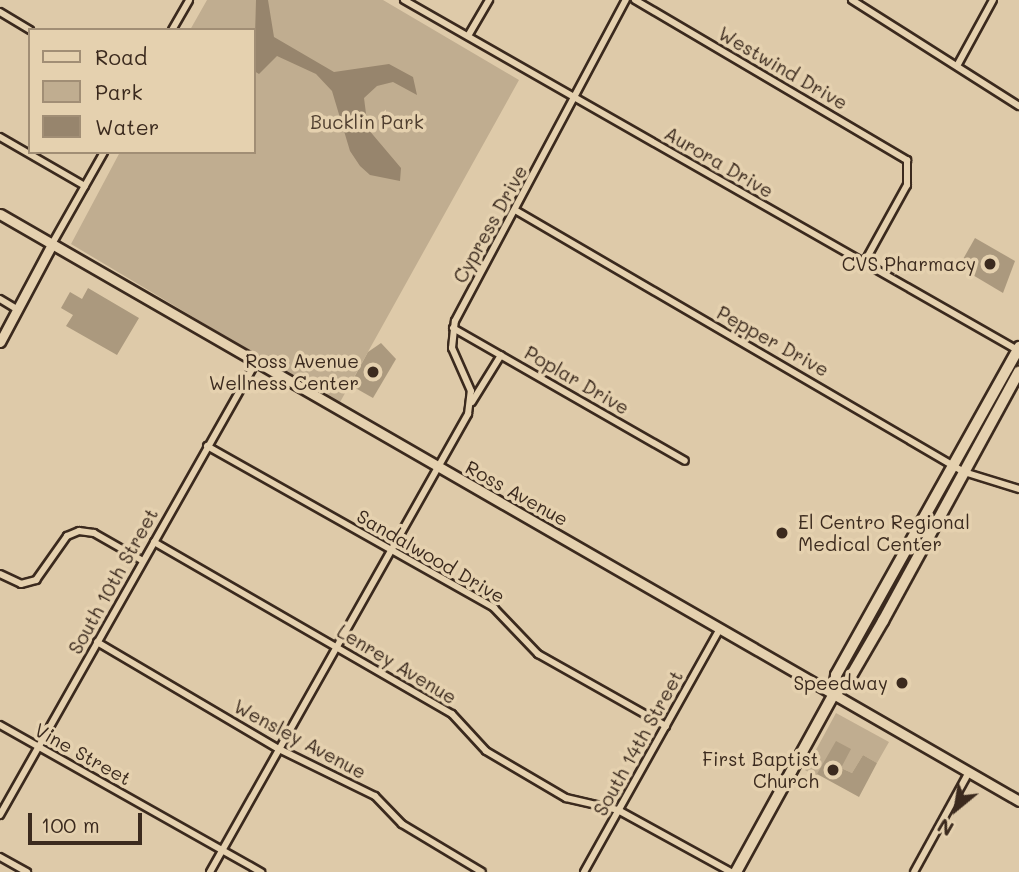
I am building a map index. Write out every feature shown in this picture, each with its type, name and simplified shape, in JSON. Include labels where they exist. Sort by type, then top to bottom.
[{"type":"highway","points":[[834,694],[836,676],[1018,349]]},
{"type":"highway","points":[[734,872],[834,694],[847,683],[1019,372]]},
{"type":"highway","points":[[890,577],[903,584]]},
{"type":"street","points":[[173,28],[188,0]]},
{"type":"street","name":"Aurora Drive","points":[[404,0],[1018,349]]},
{"type":"street","points":[[468,36],[489,0]]},
{"type":"street","name":"Cypress Drive","points":[[453,328],[515,210],[578,99],[626,0]]},
{"type":"street","name":"Westwind Drive","points":[[635,0],[900,153],[911,167],[907,185],[864,263]]},
{"type":"street","points":[[852,0],[1019,106]]},
{"type":"street","points":[[957,66],[993,0]]},
{"type":"street","points":[[0,12],[28,29]]},
{"type":"street","points":[[0,137],[28,153]]},
{"type":"street","points":[[29,154],[85,186]]},
{"type":"street","points":[[0,342],[103,154]]},
{"type":"street","name":"Pepper Drive","points":[[515,210],[953,466],[1019,489]]},
{"type":"street","name":"Ross Avenue","points":[[0,214],[437,469],[1019,801]]},
{"type":"street","points":[[0,299],[18,310]]},
{"type":"street","points":[[453,328],[452,348],[471,404]]},
{"type":"street","name":"Poplar Drive","points":[[453,328],[685,461]]},
{"type":"street","points":[[210,872],[471,404],[501,355]]},
{"type":"street","name":"South 10th Street","points":[[0,815],[255,364]]},
{"type":"street","name":"Sandalwood Drive","points":[[207,446],[494,608],[538,654],[666,726]]},
{"type":"street","points":[[0,575],[21,584],[45,573],[67,536],[79,531],[94,533],[143,561]]},
{"type":"street","name":"Lenrey Avenue","points":[[154,542],[452,714],[486,751],[555,791],[618,810],[734,872]]},
{"type":"street","name":"South 14th Street","points":[[584,872],[720,629]]},
{"type":"street","name":"Wensley Avenue","points":[[97,642],[279,749],[375,796],[401,824],[482,872]]},
{"type":"street","name":"Vine Street","points":[[0,725],[261,872]]},
{"type":"street","points":[[917,871],[969,772]]},
{"type":"street","points":[[0,856],[27,872]]},
{"type":"green space","name":"Bucklin Park","points":[[207,0],[383,0],[519,80],[339,404],[71,244],[119,154],[256,154],[256,28],[191,28]]},
{"type":"green space","points":[[836,713],[889,742],[877,763],[863,755],[852,773],[841,768],[837,742],[816,777],[805,770]]},
{"type":"water","points":[[256,0],[268,0],[274,37],[334,72],[389,64],[413,77],[417,95],[393,82],[377,86],[364,98],[368,129],[401,168],[400,181],[370,175],[360,166],[350,151],[332,91],[316,74],[277,56],[259,74],[256,72]]},
{"type":"building","name":"CVS Pharmacy","points":[[975,238],[1015,261],[1003,293],[966,271],[962,261]]},
{"type":"building","points":[[88,288],[139,318],[117,355],[66,326],[73,315],[61,308],[70,292],[82,299]]},
{"type":"building","name":"Ross Avenue Wellness Center","points":[[381,343],[396,359],[373,398],[350,385],[368,352]]},
{"type":"building","name":"First Baptist Church","points":[[836,741],[851,749],[841,768],[852,773],[863,755],[877,763],[859,797],[817,774]]},
{"type":"place","name":"CVS Pharmacy","points":[[990,264]]},
{"type":"place","name":"Ross Avenue Wellness Center","points":[[373,372]]},
{"type":"place","name":"El Centro Regional Medical Center","points":[[782,533]]},
{"type":"place","name":"Speedway","points":[[902,683]]},
{"type":"place","name":"First Baptist Church","points":[[833,770]]}]
